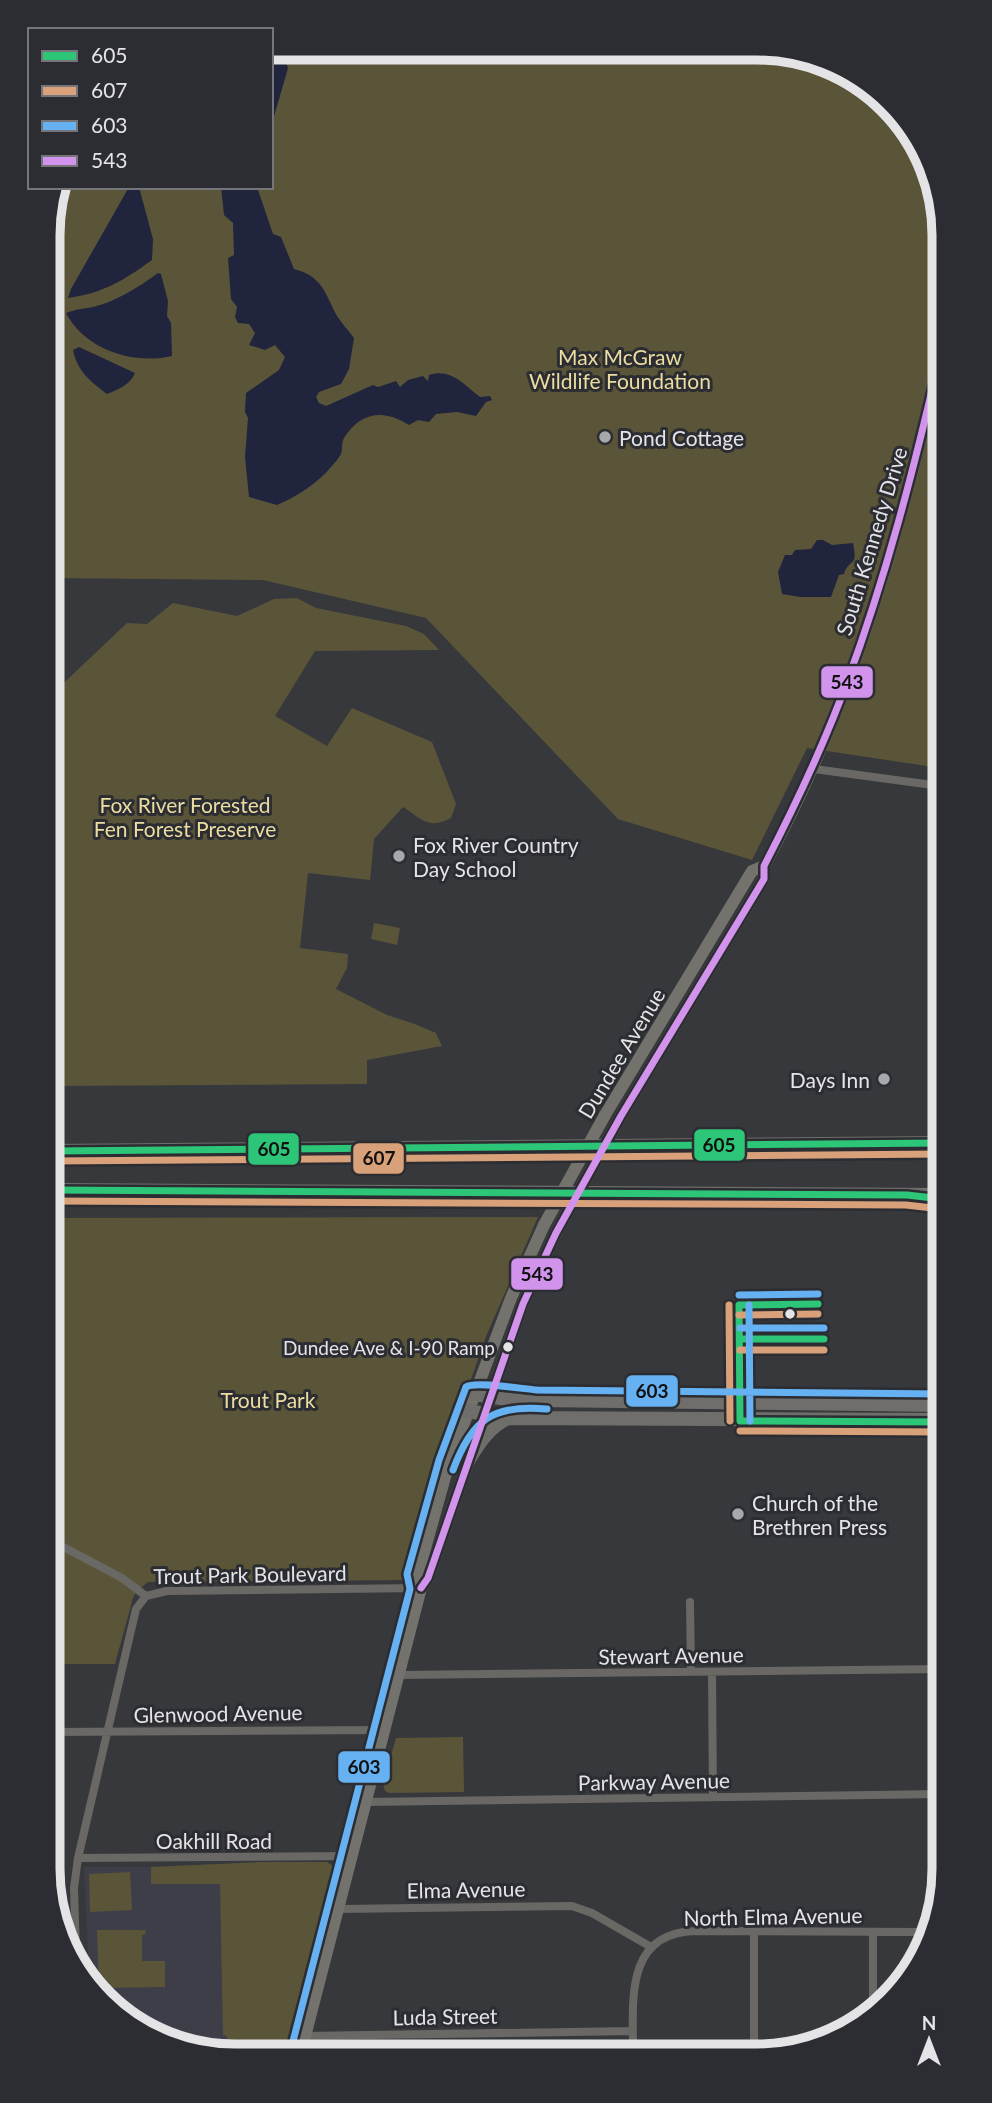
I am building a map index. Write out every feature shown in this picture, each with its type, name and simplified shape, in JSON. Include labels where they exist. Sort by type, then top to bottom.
[{"type":"highway","points":[[60,1151],[932,1143]]},
{"type":"highway","points":[[60,1190],[932,1196]]},
{"type":"highway","points":[[482,1395],[527,1400],[932,1405]]},
{"type":"highway","points":[[809,1403],[932,1397]]},
{"type":"highway","points":[[468,1411],[508,1418],[932,1421]]},
{"type":"highway","points":[[466,1465],[481,1439],[508,1418]]},
{"type":"main road","name":"South Kennedy Drive","points":[[814,769],[882,579],[918,454],[932,391]]},
{"type":"main road","name":"Dundee Avenue","points":[[421,1588],[417,1577],[449,1463],[468,1411],[482,1395],[556,1233],[621,1116],[764,879],[764,866],[814,769]]},
{"type":"main road","name":"Dundee Avenue","points":[[303,2044],[421,1588],[428,1578],[484,1414],[482,1395],[511,1298],[544,1225],[605,1115],[752,871],[764,866]]},
{"type":"street","points":[[814,769],[932,785]]},
{"type":"street","name":"Trout Park Boulevard","points":[[60,1545],[122,1578],[146,1596],[167,1591],[421,1588]]},
{"type":"street","points":[[76,1941],[74,1888],[78,1858],[136,1609],[146,1596]]},
{"type":"street","points":[[690,1602],[691,1672]]},
{"type":"street","name":"Stewart Avenue","points":[[398,1675],[932,1669]]},
{"type":"street","points":[[712,1672],[713,1797]]},
{"type":"street","name":"Glenwood Avenue","points":[[60,1731],[384,1730]]},
{"type":"street","name":"Parkway Avenue","points":[[365,1802],[932,1794]]},
{"type":"street","name":"Oakhill Road","points":[[78,1858],[351,1856]]},
{"type":"street","name":"Elma Avenue","points":[[338,1909],[566,1905],[592,1913],[651,1947]]},
{"type":"street","points":[[754,1931],[754,2044]]},
{"type":"street","name":"North Elma Avenue","points":[[651,1947],[682,1932],[920,1932]]},
{"type":"street","points":[[873,1932],[873,2000]]},
{"type":"street","points":[[633,2044],[634,1982],[640,1964],[651,1947]]},
{"type":"street","name":"Luda Street","points":[[305,2036],[633,2031]]},
{"type":"shaded area","points":[[331,1866],[284,2044],[234,2044],[200,2040],[157,2025],[119,2000],[88,1964],[84,1867]]},
{"type":"green space","name":"Max McGraw Wildlife Foundation","points":[[273,60],[781,61],[814,69],[855,89],[873,103],[896,128],[919,167],[931,211],[932,767],[807,748],[752,860],[618,819],[426,618],[263,580],[60,578],[60,223],[65,189],[273,189]]},
{"type":"green space","name":"Fox River Forested Fen Forest Preserve","points":[[297,598],[316,608],[406,626],[424,634],[439,650],[315,651],[275,716],[327,746],[352,708],[432,742],[456,804],[451,818],[436,823],[426,822],[403,807],[374,839],[370,880],[308,873],[300,948],[348,954],[347,968],[336,989],[387,1015],[436,1033],[442,1046],[367,1060],[367,1084],[60,1086],[60,687],[127,623],[147,624],[173,603],[237,616],[274,599]]},
{"type":"green space","points":[[374,923],[400,928],[397,945],[371,939]]},
{"type":"green space","name":"Trout Park","points":[[538,1217],[487,1334],[437,1475],[412,1580],[148,1582],[133,1598],[115,1664],[60,1664],[60,1218]]},
{"type":"green space","points":[[463,1737],[464,1792],[385,1791],[383,1784],[396,1738]]},
{"type":"green space","points":[[260,1862],[327,1862],[333,1866],[336,1874],[292,2044],[227,2043],[227,2036],[223,2035],[220,1884],[151,1884],[151,1867]]},
{"type":"green space","points":[[130,1872],[132,1910],[90,1912],[89,1874]]},
{"type":"green space","points":[[97,1930],[145,1930],[146,1934],[142,1935],[142,1961],[165,1961],[165,1987],[107,1988],[99,1978]]},
{"type":"water","points":[[273,60],[285,60],[288,68],[273,120]]},
{"type":"water","points":[[128,189],[140,189],[153,239],[152,260],[112,285],[92,293],[68,298]]},
{"type":"water","points":[[221,189],[258,189],[273,234],[281,237],[294,269],[317,281],[337,316],[354,338],[349,369],[341,384],[319,392],[316,397],[319,403],[326,406],[373,385],[378,387],[396,381],[400,387],[408,380],[423,376],[428,381],[429,375],[437,373],[451,376],[480,397],[490,396],[492,400],[486,402],[476,416],[457,412],[436,414],[429,422],[418,420],[409,425],[391,416],[374,415],[365,418],[344,438],[341,454],[335,463],[306,489],[277,505],[249,497],[245,457],[248,418],[245,412],[246,393],[279,370],[285,357],[275,345],[265,350],[249,345],[255,333],[249,324],[238,323],[235,317],[237,307],[231,299],[228,258],[234,255],[233,223],[224,215]]},
{"type":"water","points":[[158,273],[161,274],[168,301],[172,356],[142,358],[112,352],[85,337],[66,313],[111,301]]},
{"type":"water","points":[[79,347],[135,373],[133,377],[127,384],[107,394],[81,370],[73,350]]},
{"type":"water","points":[[817,540],[832,545],[853,543],[854,560],[844,574],[839,575],[831,597],[782,594],[778,572],[785,555],[792,555],[795,550],[811,549]]},
{"type":"transit line","name":"543","points":[[421,1588],[428,1578],[523,1304],[556,1233],[621,1116],[764,879],[764,866],[829,729],[887,563],[932,388]]},
{"type":"transit line","name":"605","points":[[60,1151],[932,1143]]},
{"type":"transit line","name":"607","points":[[60,1161],[932,1154]]},
{"type":"transit line","name":"605","points":[[60,1190],[907,1195],[932,1198]]},
{"type":"transit line","name":"607","points":[[60,1201],[906,1205],[932,1208]]},
{"type":"transit line","name":"603","points":[[739,1295],[818,1294]]},
{"type":"transit line","name":"605","points":[[739,1305],[818,1304]]},
{"type":"transit line","name":"607","points":[[729,1305],[730,1421]]},
{"type":"transit line","name":"605","points":[[739,1305],[740,1421]]},
{"type":"transit line","name":"603","points":[[749,1305],[750,1421]]},
{"type":"transit line","name":"607","points":[[739,1315],[818,1314]]},
{"type":"transit line","name":"603","points":[[740,1328],[824,1328]]},
{"type":"transit line","name":"605","points":[[740,1339],[824,1339]]},
{"type":"transit line","name":"607","points":[[740,1350],[824,1350]]},
{"type":"transit line","name":"603","points":[[292,2044],[410,1589],[407,1574],[439,1460],[466,1387],[479,1385],[537,1390],[932,1394]]},
{"type":"transit line","name":"603","points":[[453,1470],[468,1438],[487,1418],[512,1409],[547,1409]]},
{"type":"transit line","name":"605","points":[[740,1421],[932,1422]]},
{"type":"transit line","name":"607","points":[[740,1431],[932,1432]]},
{"type":"place","name":"Pond Cottage","points":[[605,437]]},
{"type":"place","name":"Fox River Country Day School","points":[[399,856]]},
{"type":"place","name":"Days Inn","points":[[884,1079]]},
{"type":"place","name":"Dundee Ave & I-90 Ramp","points":[[508,1347]]},
{"type":"place","name":"Church of the Brethren Press","points":[[738,1514]]}]
